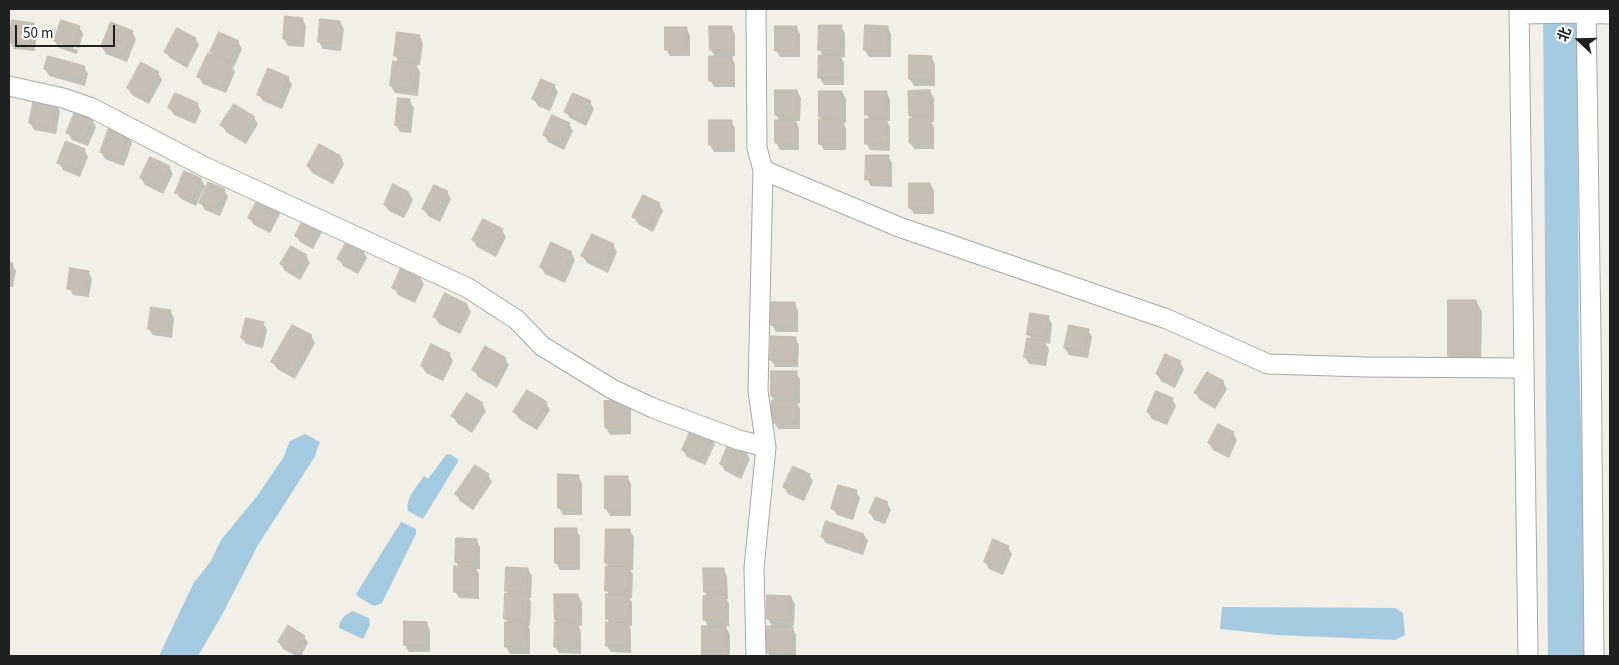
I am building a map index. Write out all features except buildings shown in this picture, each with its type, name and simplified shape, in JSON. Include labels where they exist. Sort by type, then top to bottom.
[{"type":"street","points":[[756,9],[757,148],[763,170],[758,392],[766,447],[754,568],[756,656]]},
{"type":"street","points":[[1528,656],[1519,12],[1539,15],[1584,11],[1610,14]]},
{"type":"street","points":[[1584,11],[1591,346],[1602,611],[1594,656]]},
{"type":"street","points":[[9,86],[64,98],[92,108],[205,167],[468,288],[517,320],[542,346],[612,389],[653,408],[740,440],[766,447]]},
{"type":"street","points":[[763,170],[899,227],[1167,319],[1268,364],[1524,368]]},
{"type":"water","points":[[1543,9],[1577,9],[1579,363],[1587,656],[1548,656]]},
{"type":"water","points":[[305,434],[320,442],[314,458],[258,545],[223,613],[198,656],[159,656],[193,584],[211,561],[221,540],[258,495],[283,458],[290,441]]},
{"type":"water","points":[[450,454],[459,460],[423,519],[408,511],[408,502],[415,488],[424,476],[428,479],[446,455]]},
{"type":"water","points":[[401,522],[416,529],[416,534],[382,603],[374,606],[356,594]]},
{"type":"water","points":[[1222,607],[1395,608],[1403,613],[1405,635],[1395,640],[1277,635],[1220,629]]},
{"type":"water","points":[[353,611],[369,618],[370,625],[363,639],[339,628],[343,617]]}]
